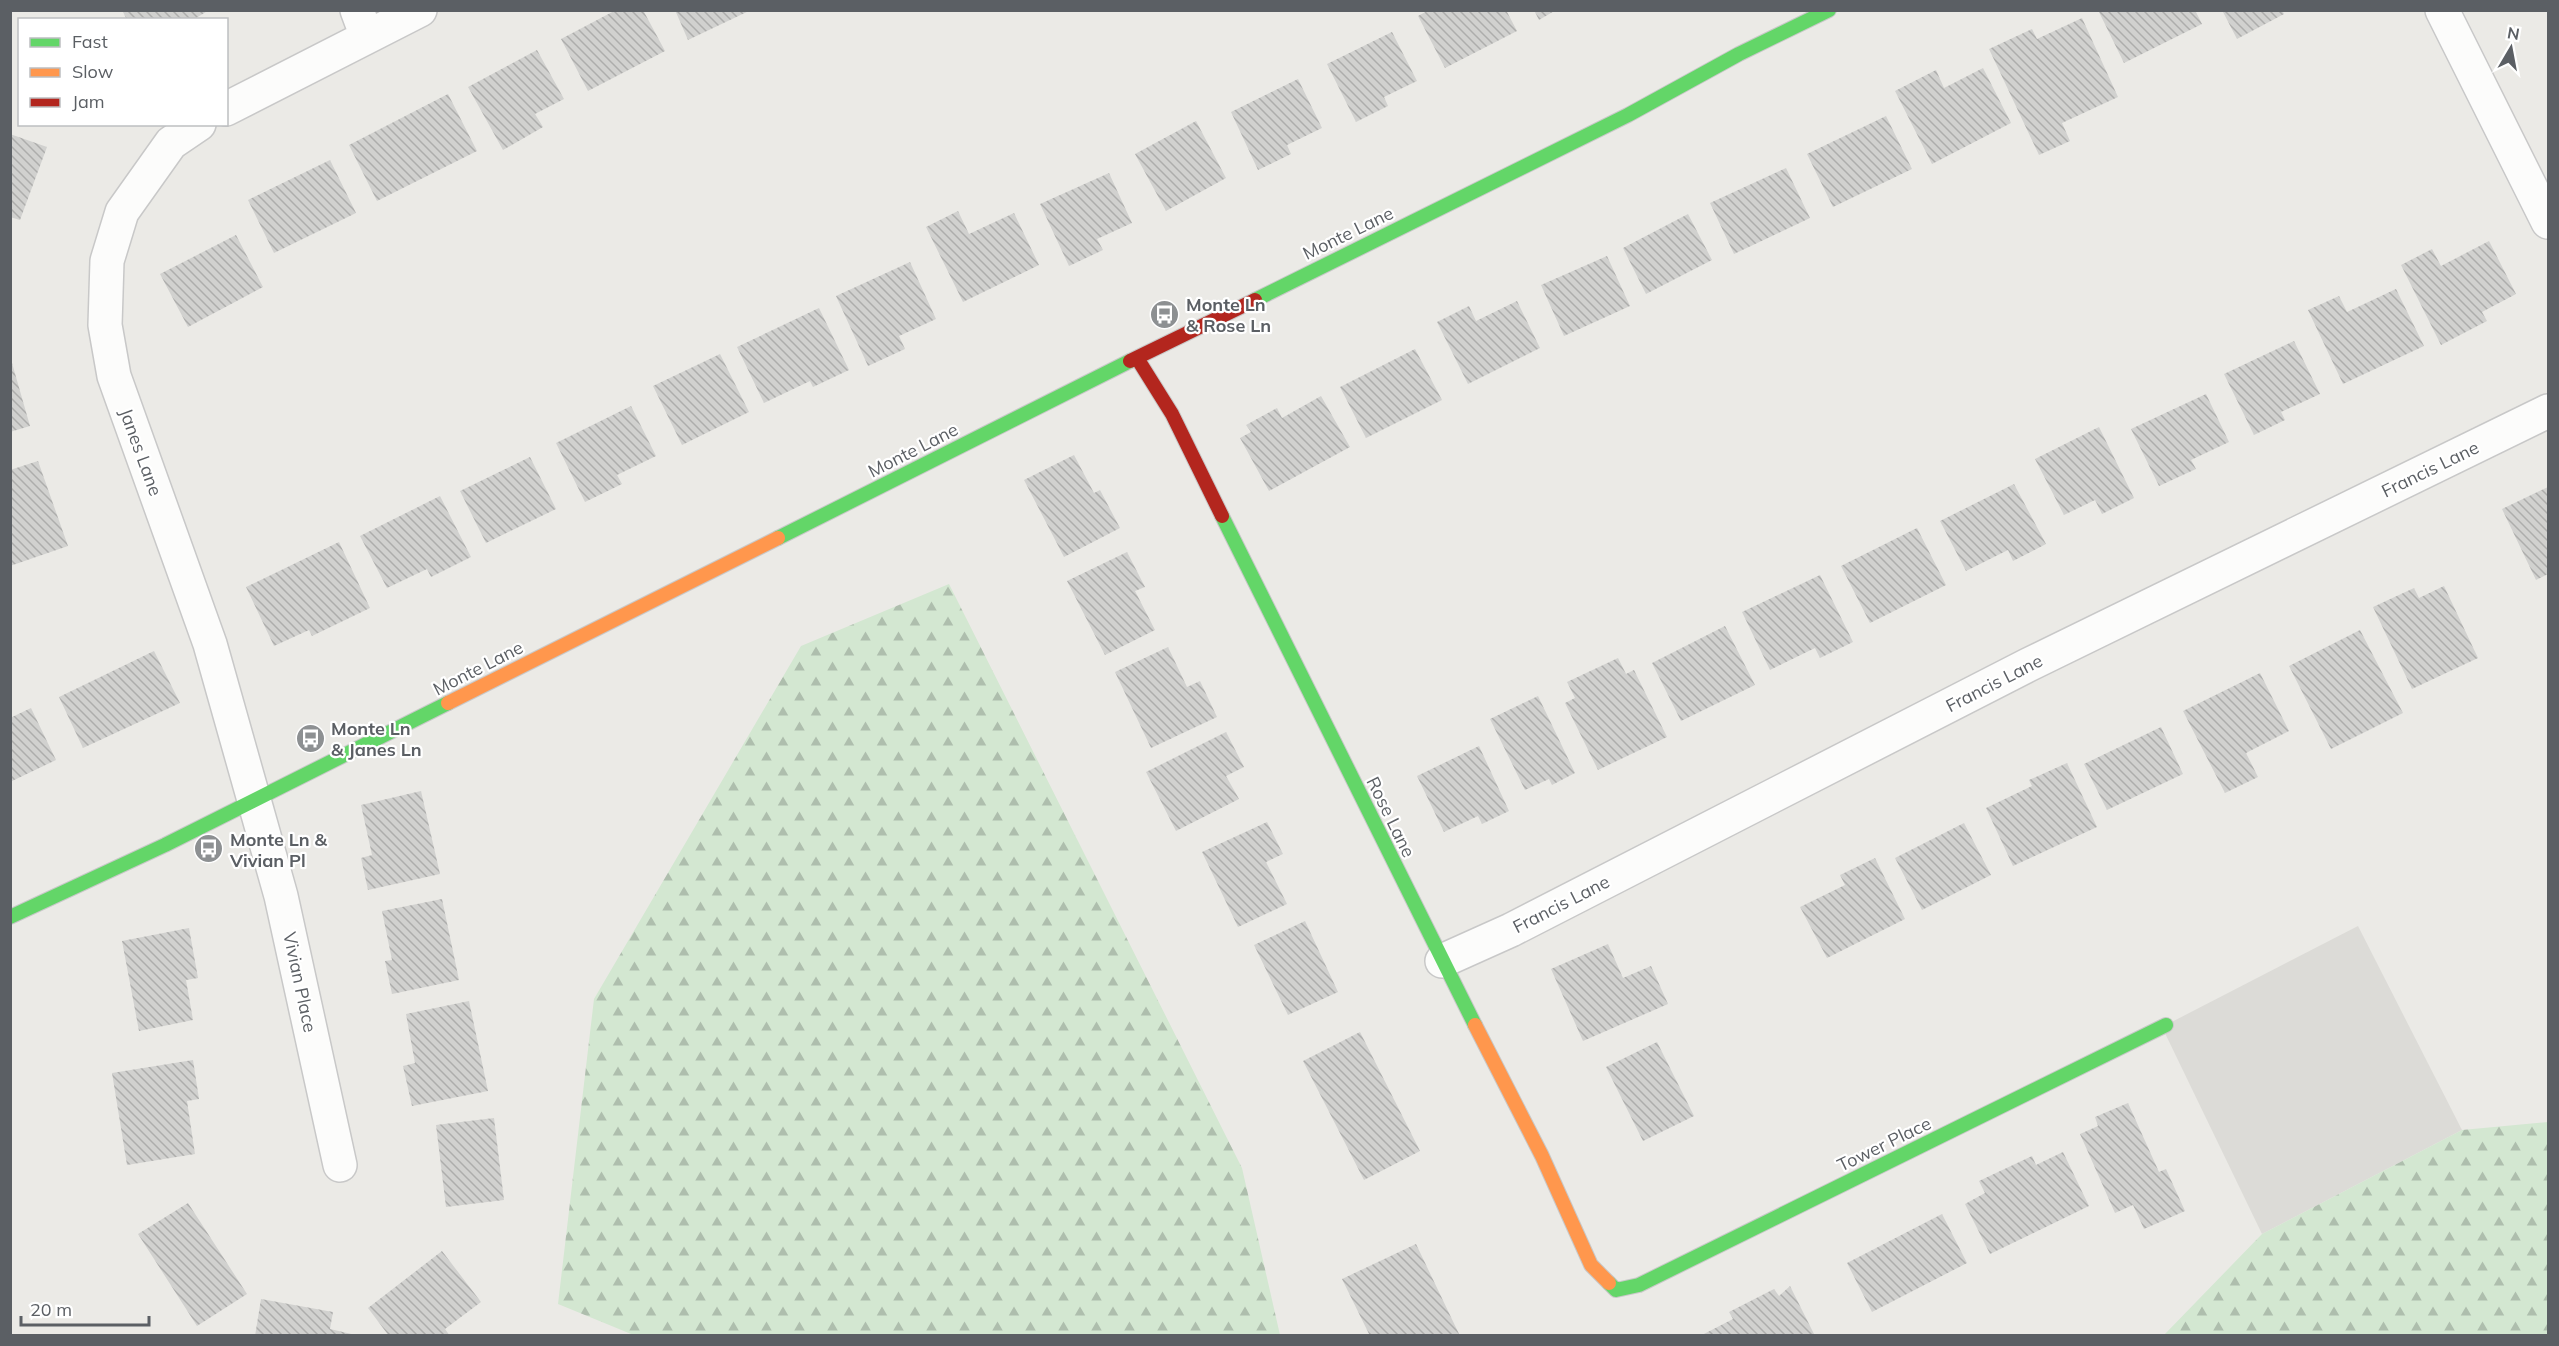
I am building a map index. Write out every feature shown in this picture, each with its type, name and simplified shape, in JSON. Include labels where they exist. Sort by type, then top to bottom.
[{"type":"street","points":[[228,108],[362,24],[420,10]]},
{"type":"street","name":"Monte Lane","points":[[10,917],[165,845],[1628,115],[1739,54],[1829,10]]},
{"type":"street","points":[[2442,10],[2548,222]]},
{"type":"street","name":"Janes Lane","points":[[196,126],[171,144],[122,212],[107,261],[105,325],[114,376],[210,644],[254,800]]},
{"type":"street","name":"Rose Lane","points":[[1137,358],[1172,414],[1442,961],[1542,1156],[1591,1265],[1616,1290]]},
{"type":"street","name":"Francis Lane","points":[[1442,961],[1511,930],[2028,665],[2548,411]]},
{"type":"street","name":"Vivian Place","points":[[254,800],[281,896],[340,1165]]},
{"type":"street","name":"Tower Place","points":[[1616,1290],[1639,1285],[2166,1024]]},
{"type":"shaded area","points":[[2358,926],[2462,1130],[2262,1234],[2162,1027]]},
{"type":"green space","points":[[949,584],[1242,1168],[1280,1335],[636,1336],[558,1304],[594,999],[801,646]]},
{"type":"green space","points":[[2548,1122],[2548,1335],[2164,1335],[2262,1234],[2462,1130]]},
{"type":"building","points":[[122,10],[209,10],[196,18],[126,18]]},
{"type":"building","points":[[616,10],[643,10],[665,51],[588,91],[561,39]]},
{"type":"building","points":[[675,10],[751,10],[688,40]]},
{"type":"building","points":[[1429,10],[1506,10],[1517,31],[1445,68],[1418,16]]},
{"type":"building","points":[[1534,10],[1556,10],[1539,20]]},
{"type":"building","points":[[2098,10],[2195,10],[2202,24],[2124,63]]},
{"type":"building","points":[[2222,10],[2282,10],[2284,14],[2237,39]]},
{"type":"building","points":[[2082,18],[2118,97],[2062,123],[2070,141],[2039,155],[1989,49],[2032,29],[2037,39]]},
{"type":"building","points":[[1392,32],[1417,81],[1384,97],[1388,106],[1356,122],[1327,64]]},
{"type":"building","points":[[537,50],[564,99],[535,114],[543,127],[503,150],[468,87]]},
{"type":"building","points":[[1983,68],[2011,123],[1932,164],[1895,91],[1936,70],[1944,88]]},
{"type":"building","points":[[1298,79],[1322,128],[1287,145],[1291,154],[1258,170],[1231,112]]},
{"type":"building","points":[[448,94],[477,151],[377,201],[349,145]]},
{"type":"building","points":[[1886,116],[1912,169],[1833,207],[1807,154]]},
{"type":"building","points":[[1196,121],[1226,178],[1166,211],[1135,154]]},
{"type":"building","points":[[10,134],[47,147],[20,220],[10,217]]},
{"type":"building","points":[[330,160],[356,213],[274,253],[248,200]]},
{"type":"building","points":[[1786,168],[1810,218],[1734,254],[1710,203]]},
{"type":"building","points":[[1109,173],[1132,223],[1097,239],[1103,250],[1069,266],[1040,204]]},
{"type":"building","points":[[958,211],[969,234],[1014,213],[1039,265],[963,302],[926,227]]},
{"type":"building","points":[[1688,214],[1712,260],[1646,294],[1623,248]]},
{"type":"building","points":[[236,235],[263,287],[188,327],[160,274]]},
{"type":"building","points":[[2489,241],[2516,294],[2482,312],[2487,321],[2441,345],[2401,265],[2432,249],[2441,266]]},
{"type":"building","points":[[1607,256],[1630,306],[1564,336],[1541,285]]},
{"type":"building","points":[[910,262],[936,319],[899,336],[905,349],[868,366],[836,296]]},
{"type":"building","points":[[2396,289],[2424,346],[2343,384],[2308,310],[2339,296],[2347,312]]},
{"type":"building","points":[[1517,301],[1540,348],[1468,384],[1437,322],[1469,306],[1476,321]]},
{"type":"building","points":[[819,308],[849,370],[813,387],[810,381],[764,403],[737,347]]},
{"type":"building","points":[[2294,341],[2320,394],[2281,412],[2285,420],[2254,435],[2224,374]]},
{"type":"building","points":[[1415,349],[1442,400],[1366,438],[1340,387]]},
{"type":"building","points":[[720,354],[749,412],[682,445],[653,386]]},
{"type":"building","points":[[10,356],[30,426],[10,432]]},
{"type":"building","points":[[2206,394],[2229,442],[2191,460],[2196,469],[2159,486],[2131,429]]},
{"type":"building","points":[[1321,396],[1350,447],[1269,491],[1240,438],[1251,432],[1246,425],[1277,408],[1282,418]]},
{"type":"building","points":[[631,406],[656,456],[617,475],[622,484],[585,502],[556,443]]},
{"type":"building","points":[[2099,427],[2134,498],[2102,514],[2095,500],[2064,515],[2035,459]]},
{"type":"building","points":[[1074,455],[1094,493],[1100,490],[1120,528],[1064,557],[1024,480]]},
{"type":"building","points":[[530,457],[556,509],[486,543],[460,491]]},
{"type":"building","points":[[38,461],[68,546],[10,566],[10,470]]},
{"type":"building","points":[[2014,484],[2046,544],[2013,561],[2008,550],[1966,571],[1940,521]]},
{"type":"building","points":[[2548,487],[2548,574],[2536,580],[2502,509]]},
{"type":"building","points":[[440,496],[471,557],[431,577],[427,569],[387,588],[360,536]]},
{"type":"building","points":[[1917,528],[1946,585],[1870,623],[1841,566]]},
{"type":"building","points":[[339,542],[370,608],[312,636],[309,630],[274,646],[246,587]]},
{"type":"building","points":[[1127,552],[1145,587],[1135,591],[1155,630],[1105,655],[1067,581]]},
{"type":"building","points":[[1820,575],[1853,642],[1820,658],[1815,648],[1770,670],[1742,612]]},
{"type":"building","points":[[2444,586],[2478,658],[2412,689],[2373,607],[2414,588],[2419,598]]},
{"type":"building","points":[[1725,626],[1755,685],[1681,721],[1652,663]]},
{"type":"building","points":[[2360,630],[2403,713],[2331,749],[2289,666]]},
{"type":"building","points":[[1168,647],[1187,687],[1200,681],[1217,717],[1151,748],[1115,672]]},
{"type":"building","points":[[154,651],[180,703],[83,748],[59,697]]},
{"type":"building","points":[[1618,658],[1626,674],[1634,670],[1667,737],[1598,770],[1565,703],[1575,698],[1567,682]]},
{"type":"building","points":[[2260,673],[2289,731],[2246,753],[2258,777],[2225,793],[2183,711]]},
{"type":"building","points":[[1538,696],[1575,773],[1552,785],[1549,779],[1525,790],[1490,719]]},
{"type":"building","points":[[31,708],[56,760],[10,782],[10,718]]},
{"type":"building","points":[[2161,727],[2183,774],[2107,810],[2084,764]]},
{"type":"building","points":[[1226,732],[1244,767],[1226,776],[1239,799],[1176,831],[1146,772]]},
{"type":"building","points":[[1479,746],[1509,811],[1482,824],[1478,816],[1444,832],[1417,776]]},
{"type":"building","points":[[2067,763],[2097,827],[2013,866],[1986,808],[2032,786],[2029,780]]},
{"type":"building","points":[[421,791],[440,874],[368,890],[361,858],[372,855],[361,805]]},
{"type":"building","points":[[1267,822],[1283,854],[1266,862],[1287,904],[1238,927],[1202,852]]},
{"type":"building","points":[[1964,823],[1991,875],[1922,910],[1895,858]]},
{"type":"building","points":[[1875,858],[1905,919],[1827,958],[1800,907],[1845,885],[1840,875]]},
{"type":"building","points":[[442,899],[459,980],[392,994],[385,961],[392,960],[382,911]]},
{"type":"building","points":[[1305,921],[1338,992],[1288,1015],[1254,945]]},
{"type":"building","points":[[189,928],[198,978],[186,980],[193,1020],[139,1031],[122,941]]},
{"type":"building","points":[[1608,944],[1623,978],[1651,966],[1668,1004],[1583,1041],[1551,969]]},
{"type":"building","points":[[469,1001],[488,1091],[412,1106],[403,1066],[415,1063],[406,1014]]},
{"type":"building","points":[[1360,1032],[1420,1151],[1364,1180],[1303,1061]]},
{"type":"building","points":[[1657,1042],[1694,1116],[1643,1141],[1606,1067]]},
{"type":"building","points":[[193,1060],[199,1099],[187,1101],[195,1154],[127,1165],[112,1073]]},
{"type":"building","points":[[2128,1103],[2159,1172],[2166,1169],[2185,1211],[2144,1229],[2133,1205],[2115,1213],[2080,1134],[2098,1126],[2095,1117]]},
{"type":"building","points":[[494,1118],[504,1200],[446,1207],[436,1125]]},
{"type":"building","points":[[2063,1152],[2089,1206],[1990,1254],[1965,1204],[1985,1193],[1979,1181],[2032,1156],[2036,1165]]},
{"type":"building","points":[[188,1203],[247,1294],[197,1326],[138,1234]]},
{"type":"building","points":[[1942,1214],[1967,1263],[1872,1312],[1847,1263]]},
{"type":"building","points":[[1416,1244],[1460,1336],[1370,1336],[1342,1279]]},
{"type":"building","points":[[442,1251],[481,1302],[445,1329],[450,1336],[389,1336],[368,1308]]},
{"type":"building","points":[[1790,1286],[1815,1336],[1700,1336],[1733,1319],[1729,1312],[1774,1289],[1779,1296]]},
{"type":"building","points":[[261,1299],[333,1312],[330,1329],[360,1336],[255,1336]]},
{"type":"traffic: fast","points":[[1255,300],[1628,115],[1739,54],[1829,10]]},
{"type":"traffic: fast","points":[[778,538],[1130,361]]},
{"type":"traffic: fast","points":[[1222,516],[1475,1025]]},
{"type":"traffic: fast","points":[[10,917],[165,845],[448,703]]},
{"type":"traffic: fast","points":[[1609,1283],[1616,1290],[1639,1285],[2166,1025]]},
{"type":"traffic: slow","points":[[448,703],[778,538]]},
{"type":"traffic: slow","points":[[1475,1025],[1542,1156],[1591,1265],[1609,1283]]},
{"type":"traffic: jam","points":[[1130,361],[1255,300]]},
{"type":"traffic: jam","points":[[1137,358],[1172,414],[1222,516]]},
{"type":"place","name":"Monte Ln & Rose Ln","points":[[1165,314]]},
{"type":"place","name":"Monte Ln & Janes Ln","points":[[310,738]]},
{"type":"place","name":"Monte Ln & Vivian Pl","points":[[209,849]]}]
